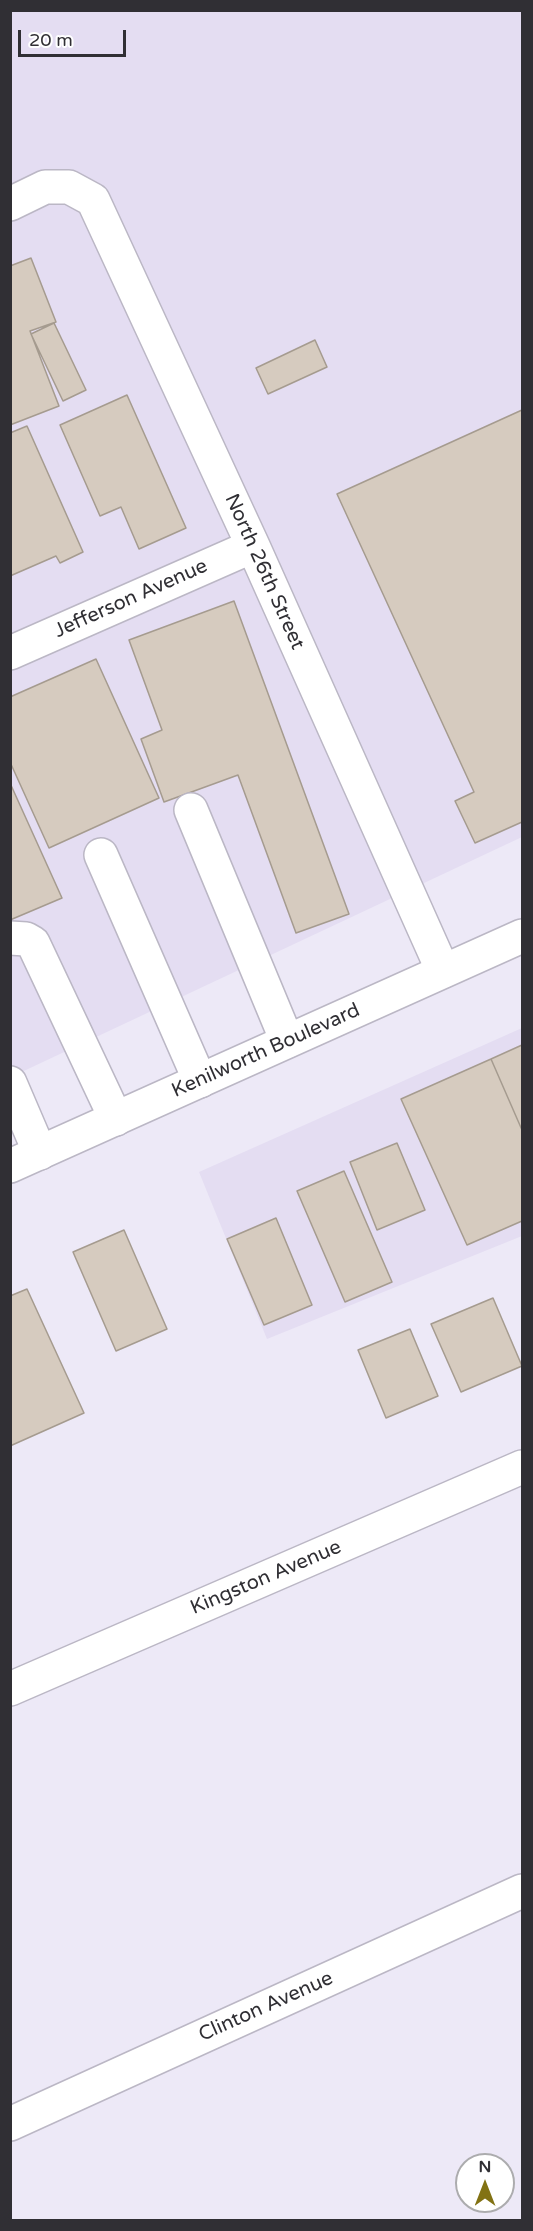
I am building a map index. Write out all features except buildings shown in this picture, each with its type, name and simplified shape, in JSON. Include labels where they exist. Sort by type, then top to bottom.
[{"type":"street","name":"North 26th Street","points":[[10,204],[45,187],[69,187],[93,200],[253,546],[443,971]]},
{"type":"street","name":"Jefferson Avenue","points":[[10,653],[253,546]]},
{"type":"street","points":[[191,810],[286,1041]]},
{"type":"street","points":[[100,855],[200,1081]]},
{"type":"street","name":"Kenilworth Boulevard","points":[[10,1166],[522,936]]},
{"type":"street","points":[[10,938],[26,939],[33,943],[116,1119]]},
{"type":"street","points":[[10,1083],[40,1153]]},
{"type":"street","name":"Kingston Avenue","points":[[10,1689],[522,1467]]},
{"type":"street","name":"Clinton Avenue","points":[[10,2124],[522,1891]]},
{"type":"shaded area","points":[[10,11],[522,11],[522,837],[11,1077]]},
{"type":"shaded area","points":[[522,1028],[522,1236],[267,1339],[199,1172]]}]
